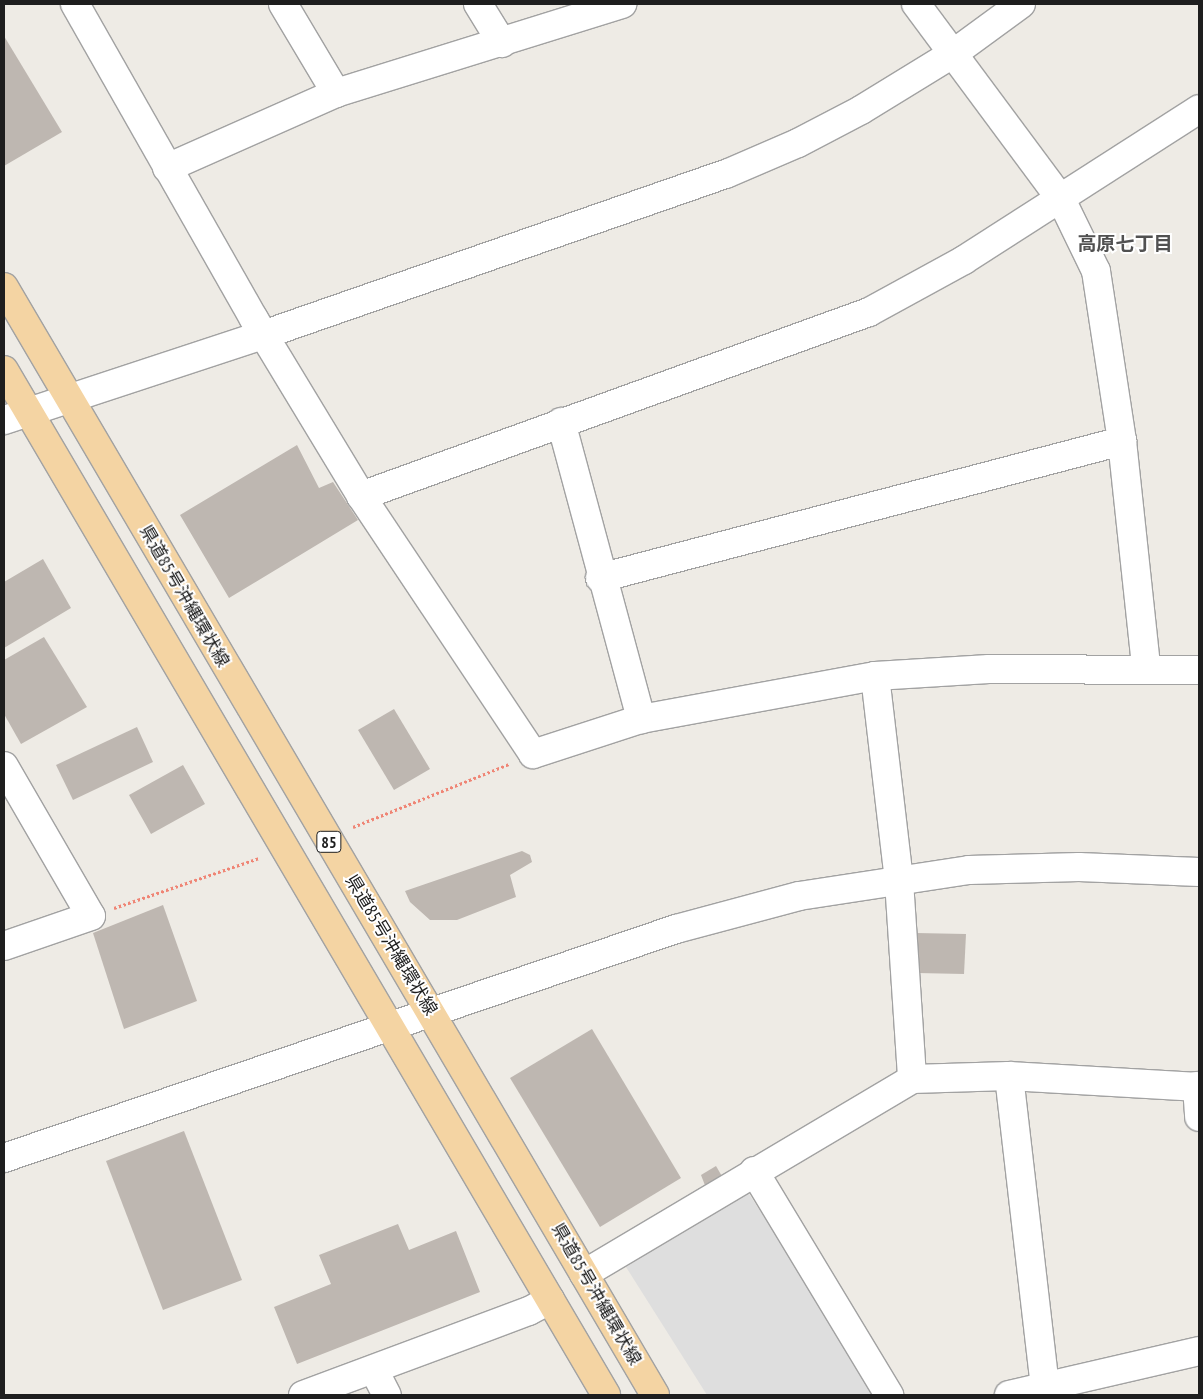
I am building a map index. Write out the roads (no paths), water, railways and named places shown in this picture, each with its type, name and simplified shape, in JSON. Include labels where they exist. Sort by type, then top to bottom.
[{"type":"main road","name":"県道85号沖縄環状線","points":[[4,287],[655,1395]]},
{"type":"main road","name":"85","points":[[4,370],[16,416],[284,849],[606,1395]]},
{"type":"street","points":[[75,4],[263,335],[361,496],[533,754],[641,719],[875,676],[989,669],[1146,667],[1199,670]]},
{"type":"street","points":[[283,4],[336,93]]},
{"type":"street","points":[[478,4],[502,43]]},
{"type":"street","points":[[167,168],[336,93],[502,43],[622,4]]},
{"type":"street","points":[[916,4],[1061,198],[1096,271],[1122,441],[1146,667]]},
{"type":"street","points":[[16,416],[263,335],[726,174],[798,143],[861,110],[954,53],[1021,4]]},
{"type":"street","points":[[361,496],[869,312],[964,260],[1199,109]]},
{"type":"street","points":[[561,422],[600,578],[641,719]]},
{"type":"street","points":[[600,578],[1122,441]]},
{"type":"street","points":[[875,676],[899,881],[912,1078]]},
{"type":"street","points":[[4,946],[91,916],[6,774]]},
{"type":"street","points":[[4,1158],[388,1024],[676,928],[799,896],[969,870],[1059,868],[1199,872]]},
{"type":"street","points":[[1009,1076],[1045,1386]]},
{"type":"street","points":[[584,1274],[754,1170],[912,1078],[1009,1076],[1198,1086],[1199,1117]]},
{"type":"street","points":[[754,1170],[889,1395]]},
{"type":"street","points":[[303,1395],[529,1312],[550,1300]]},
{"type":"street","points":[[1009,1395],[1199,1351]]},
{"type":"street","points":[[374,1370],[387,1395]]},
{"type":"district","name":"高原七丁目","points":[[1125,244]]}]
